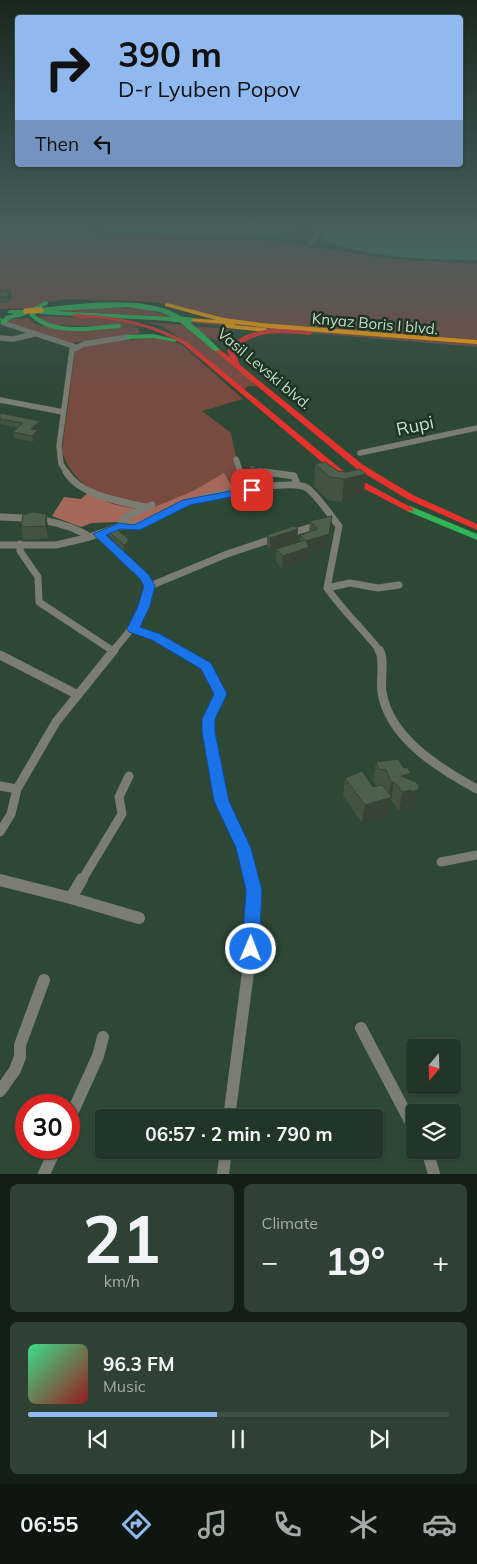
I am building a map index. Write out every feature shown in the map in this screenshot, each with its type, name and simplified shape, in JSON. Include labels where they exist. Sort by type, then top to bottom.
[{"type":"main road","points":[[187,345],[158,331],[136,327],[58,326],[40,323],[32,318],[38,306],[56,301],[129,302],[162,304],[210,317],[267,326]]},
{"type":"main road","points":[[129,302],[153,309]]},
{"type":"main road","name":"Vasil Levski blvd.","points":[[40,312],[119,305],[153,309],[178,317],[360,467],[401,492],[477,527]]},
{"type":"main road","name":"Knyaz Boris I blvd.","points":[[2,316],[8,317],[25,312],[40,312],[176,321]]},
{"type":"main road","name":"Knyaz Boris I blvd.","points":[[40,312],[267,326],[477,342]]},
{"type":"main road","name":"Vasil Levski blvd.","points":[[95,316],[151,324],[165,330],[187,345],[339,472],[366,488],[437,522],[477,537]]},
{"type":"main road","name":"Knyaz Boris I blvd.","points":[[192,322],[208,325],[477,348]]},
{"type":"main road","points":[[205,339],[224,341],[236,335],[231,329],[208,325]]},
{"type":"main road","points":[[128,338],[142,333],[142,330],[136,327]]},
{"type":"main road","points":[[239,367],[230,352],[232,346],[240,339],[268,332],[310,333]]},
{"type":"main road","points":[[128,338],[161,337],[187,345]]},
{"type":"main road","points":[[254,402],[246,391],[248,388],[258,388],[274,397]]},
{"type":"main road","points":[[303,443],[316,449],[325,448],[327,445],[320,435]]},
{"type":"street","points":[[2,316],[34,334],[76,347]]},
{"type":"street","points":[[0,338],[13,339],[34,334]]},
{"type":"street","points":[[119,526],[126,517],[149,506],[92,492],[69,475],[63,466],[59,450],[72,350],[87,343],[128,338]]},
{"type":"street","points":[[0,400],[63,412]]},
{"type":"street","points":[[46,409],[60,406],[64,402]]},
{"type":"street","name":"Rupi","points":[[360,453],[477,428]]},
{"type":"street","points":[[236,459],[248,491]]},
{"type":"street","points":[[241,473],[260,471],[294,476],[297,484]]},
{"type":"street","points":[[0,545],[51,546],[94,535],[119,526],[136,528],[187,502],[297,484],[306,487],[339,526],[327,588],[339,605],[364,630],[382,654],[380,676],[384,702],[392,717],[406,735],[432,761],[477,788]]},
{"type":"street","points":[[0,517],[44,521],[94,535],[145,577],[150,586],[144,606],[133,629],[56,722],[17,789],[11,814],[0,832]]},
{"type":"street","points":[[150,586],[227,554],[334,520]]},
{"type":"street","points":[[20,544],[20,551],[38,577],[40,602],[113,651]]},
{"type":"street","points":[[327,588],[350,583],[378,588],[399,585]]},
{"type":"street","points":[[133,629],[156,637],[206,666],[220,694],[208,719],[208,732],[221,801],[243,848],[254,890],[251,949],[230,1109]]},
{"type":"street","points":[[0,655],[78,695]]},
{"type":"street","points":[[72,898],[122,814],[119,797],[129,776]]},
{"type":"street","points":[[0,786],[17,789]]},
{"type":"street","points":[[440,862],[477,856]]},
{"type":"street","points":[[0,880],[72,898],[139,918]]},
{"type":"street","points":[[0,1091],[15,1070],[20,1057],[20,1045],[44,980]]},
{"type":"street","points":[[361,1028],[406,1112]]},
{"type":"street","points":[[80,1096],[98,1056],[103,1037]]},
{"type":"street","points":[[44,1174],[51,1159]]},
{"type":"street","points":[[223,1174],[225,1159]]},
{"type":"street","points":[[430,1159],[434,1174]]},
{"type":"shaded area","points":[[0,280],[477,280],[477,340],[252,323],[220,318],[166,304],[141,301],[65,299],[47,302],[33,308],[0,309]]},
{"type":"shaded area","points":[[108,307],[143,308],[173,317],[61,311]]},
{"type":"shaded area","points":[[0,312],[60,313],[238,323],[477,343],[477,347],[118,317]]},
{"type":"shaded area","points":[[48,316],[130,321],[146,327],[52,325],[34,317]]},
{"type":"shaded area","points":[[28,318],[35,324],[47,327],[129,327],[137,328],[140,331],[138,334],[72,343],[8,325],[6,320]]},
{"type":"shaded area","points":[[146,322],[184,325],[258,386],[248,386],[243,391],[173,333],[164,327]]},
{"type":"shaded area","points":[[192,326],[226,329],[232,331],[233,334],[228,339],[218,341],[207,337]]},
{"type":"shaded area","points":[[148,338],[165,339],[182,345],[243,399],[202,411],[231,433],[237,462],[246,487],[186,501],[132,526],[111,520],[113,503],[76,476],[70,469],[62,451],[75,350],[83,345]]},
{"type":"shaded area","points":[[224,473],[234,490],[186,501],[132,526],[125,522],[138,514],[193,491]]},
{"type":"shaded area","points":[[88,493],[115,505],[137,509],[117,522],[92,523],[81,527],[52,516],[64,497],[81,499]]},
{"type":"building","points":[[10,290],[8,297],[0,297],[0,291]]},
{"type":"building","points":[[0,413],[40,421],[31,429],[38,430],[32,436],[13,432],[23,423],[0,419]]},
{"type":"building","points":[[325,462],[338,471],[347,472],[360,469],[366,474],[344,479],[330,477],[315,464]]},
{"type":"building","points":[[255,465],[255,471],[251,472],[249,466]]},
{"type":"building","points":[[33,512],[46,514],[46,526],[21,527],[23,515]]},
{"type":"building","points":[[332,516],[329,534],[306,541],[309,547],[283,556],[276,549],[305,540],[300,535],[318,529],[310,521]]},
{"type":"building","points":[[294,526],[298,529],[270,538],[267,535]]},
{"type":"building","points":[[115,527],[129,542],[124,545],[107,530]]},
{"type":"building","points":[[398,759],[404,768],[407,767],[411,773],[401,776],[416,782],[419,786],[418,790],[402,792],[394,782],[391,782],[386,770],[379,769],[376,762]]},
{"type":"building","points":[[362,771],[373,787],[382,785],[392,797],[365,805],[345,778]]},
{"type":"traffic: fast","points":[[46,303],[36,308],[32,315],[39,321],[49,325],[72,328],[119,326]]},
{"type":"traffic: fast","points":[[41,310],[110,305],[128,305],[162,310],[175,316],[192,328],[218,351]]},
{"type":"traffic: fast","points":[[10,312],[26,312]]},
{"type":"traffic: fast","points":[[40,312],[173,319]]},
{"type":"traffic: fast","points":[[0,320],[3,323],[8,317],[24,314]]},
{"type":"traffic: fast","points":[[173,319],[190,320]]},
{"type":"traffic: fast","points":[[128,337],[153,336],[175,340]]},
{"type":"traffic: fast","points":[[410,509],[477,537]]},
{"type":"traffic: slow","points":[[167,305],[224,320],[267,326]]},
{"type":"traffic: slow","points":[[26,311],[41,310]]},
{"type":"traffic: slow","points":[[190,320],[234,323]]},
{"type":"traffic: slow","points":[[259,325],[477,342]]},
{"type":"traffic: slow","points":[[227,326],[265,330]]},
{"type":"traffic: jam","points":[[75,316],[118,319],[145,325],[185,343],[339,472],[410,509]]},
{"type":"traffic: jam","points":[[237,364],[230,351],[246,337],[277,331],[310,333]]},
{"type":"traffic: jam","points":[[218,351],[360,467],[410,497],[477,527]]},
{"type":"route","points":[[251,949],[254,890],[243,848],[221,801],[208,732],[208,719],[220,694],[206,666],[156,637],[133,629],[144,606],[150,586],[145,577],[98,534],[119,526],[136,528],[187,502],[252,490]]}]
